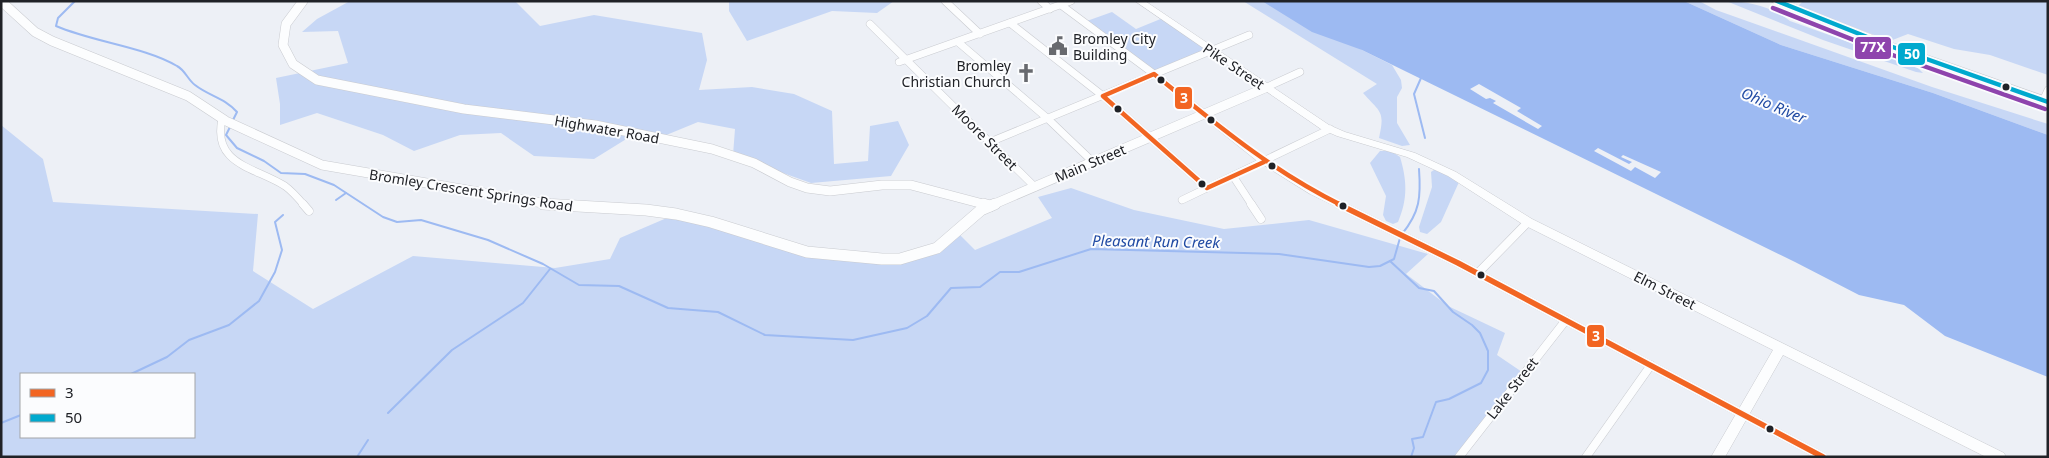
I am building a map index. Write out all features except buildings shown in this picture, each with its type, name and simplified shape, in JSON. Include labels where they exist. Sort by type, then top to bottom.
[{"type":"main road","name":"Pike Street","points":[[1139,1],[1265,88],[1330,129]]},
{"type":"main road","points":[[1776,1],[1878,42],[2045,102]]},
{"type":"main road","name":"Elm Street","points":[[1330,129],[1426,161],[1462,179],[1528,222],[1999,457]]},
{"type":"main road","points":[[1718,457],[1781,348]]},
{"type":"street","name":"Bromley Crescent Springs Road","points":[[1,1],[31,28],[52,41],[188,96],[224,120],[298,155],[333,167],[548,205],[646,210],[676,214],[711,222],[807,252],[841,256],[900,259],[926,253],[937,248],[975,214],[990,206]]},
{"type":"street","name":"Highwater Road","points":[[303,1],[287,22],[282,41],[283,50],[297,69],[317,80],[464,109],[595,125],[712,149],[754,163],[790,182],[807,188],[830,190],[882,184],[911,185],[990,206]]},
{"type":"street","points":[[945,1],[980,34]]},
{"type":"street","points":[[1041,1],[1050,9]]},
{"type":"street","points":[[903,61],[1070,1]]},
{"type":"street","points":[[1061,5],[1154,74],[1264,162],[1324,198],[1478,273],[1823,457]]},
{"type":"street","points":[[1010,23],[1103,96],[1207,188]]},
{"type":"street","name":"Moore Street","points":[[870,24],[903,61],[1035,187]]},
{"type":"street","points":[[990,142],[1249,35]]},
{"type":"street","points":[[958,42],[1048,118],[1093,162]]},
{"type":"street","name":"Main Street","points":[[990,206],[1300,72]]},
{"type":"street","points":[[2045,102],[2048,90]]},
{"type":"street","points":[[224,120],[219,126],[220,138],[226,150],[236,162],[285,186],[294,193],[309,211]]},
{"type":"street","points":[[1182,200],[1330,129]]},
{"type":"street","points":[[1233,176],[1261,219]]},
{"type":"street","points":[[1478,273],[1528,222]]},
{"type":"street","name":"Lake Street","points":[[1459,457],[1566,320]]},
{"type":"street","points":[[1586,457],[1651,365]]},
{"type":"shaded area","points":[[350,1],[515,1],[540,26],[594,15],[702,33],[707,60],[699,90],[752,87],[794,94],[832,111],[834,164],[868,161],[870,126],[898,121],[909,145],[891,176],[811,183],[733,155],[735,129],[698,122],[659,138],[636,133],[594,159],[534,156],[501,133],[460,135],[414,151],[383,135],[317,113],[280,125],[280,104],[276,78],[348,63],[338,31],[302,32],[317,19]]},
{"type":"shaded area","points":[[729,1],[894,1],[877,13],[832,11],[747,41],[729,11]]},
{"type":"shaded area","points":[[1243,1],[1279,1],[1362,50],[1392,65],[1401,80],[1402,88],[1397,97],[1397,123],[1410,145],[1402,146],[1379,138],[1382,122],[1380,113],[1363,93],[1377,84]]},
{"type":"shaded area","points":[[1684,1],[1699,1],[1716,10],[1932,87],[2048,124],[2048,135],[1933,93],[1781,45]]},
{"type":"shaded area","points":[[1726,1],[1743,2],[1768,9],[1790,21],[1916,66],[1923,73],[1823,40]]},
{"type":"shaded area","points":[[1803,1],[2048,1],[2048,75],[1990,55],[1954,49],[1908,34],[1890,41],[1798,6]]},
{"type":"shaded area","points":[[1112,12],[1136,29],[1163,18],[1211,51],[1154,74],[1084,22]]},
{"type":"shaded area","points":[[1,125],[43,159],[53,202],[258,214],[253,271],[313,309],[413,256],[555,268],[610,259],[620,238],[676,214],[807,252],[911,257],[956,231],[975,250],[1052,218],[1038,197],[1071,188],[1134,210],[1224,229],[1309,220],[1428,254],[1406,274],[1448,306],[1505,333],[1497,355],[1525,374],[1459,457],[1,457]]},
{"type":"shaded area","points":[[1380,151],[1391,151],[1400,157],[1404,174],[1404,205],[1398,222],[1393,224],[1386,221],[1383,215],[1386,196],[1370,163]]},
{"type":"shaded area","points":[[1440,170],[1459,182],[1441,222],[1427,234],[1420,232],[1419,227],[1432,187],[1431,172]]},
{"type":"water","name":"Ohio River","points":[[1262,1],[1684,1],[1781,45],[1933,93],[2048,135],[2048,377],[1945,336],[1904,305],[1859,295],[1362,50],[1312,32]]},
{"type":"pier","points":[[1479,84],[1521,108],[1517,111],[1542,126],[1538,129],[1493,103],[1496,101],[1490,98],[1486,99],[1470,89]]},
{"type":"pier","points":[[1598,148],[1629,164],[1632,162],[1621,157],[1623,155],[1661,172],[1655,178],[1635,167],[1631,171],[1594,151]]},
{"type":"waterway","name":"Pleasant Run Creek","points":[[75,1],[58,18],[56,26],[164,59],[182,70],[195,85],[232,107],[237,112],[233,120]]},
{"type":"waterway","name":"Pleasant Run Creek","points":[[1421,78],[1414,94],[1425,138]]},
{"type":"waterway","name":"Pleasant Run Creek","points":[[230,127],[226,135],[237,148],[264,161],[281,173],[305,174],[334,185],[383,217],[397,222],[421,220],[488,240],[543,264],[579,285],[619,286],[668,308],[718,312],[765,335],[853,340],[907,328],[927,316],[951,288],[980,287],[1000,272],[1019,272],[1091,249],[1279,254],[1369,267],[1380,266],[1390,261]]},
{"type":"waterway","name":"Pleasant Run Creek","points":[[1402,234],[1413,218],[1418,204],[1420,188],[1419,169]]},
{"type":"waterway","points":[[336,200],[346,193]]},
{"type":"waterway","points":[[133,373],[167,357],[189,340],[229,325],[259,301],[275,272],[282,250],[275,222],[283,215]]},
{"type":"waterway","name":"Pleasant Run Creek","points":[[1390,261],[1394,259],[1400,238]]},
{"type":"waterway","points":[[1390,261],[1419,288],[1434,291],[1453,312],[1472,325],[1480,333],[1488,351],[1488,370],[1481,383],[1449,399],[1436,402],[1423,437],[1412,439],[1414,448],[1411,457]]},
{"type":"waterway","points":[[388,413],[452,350],[523,303],[550,269]]},
{"type":"waterway","points":[[1,423],[20,415]]},
{"type":"waterway","points":[[357,457],[368,440]]},
{"type":"transit line","name":"50","points":[[1777,1],[1887,45],[2048,102]]},
{"type":"transit line","name":"77X","points":[[1773,8],[1884,52],[2045,109]]},
{"type":"transit line","name":"3","points":[[1264,162],[1207,188],[1103,96],[1154,74],[1259,158],[1312,191],[1458,263],[1823,457]]},
{"type":"place","name":"Bromley City Building","points":[[1058,46]]},
{"type":"place","name":"Bromley Christian Church","points":[[1026,73]]}]
